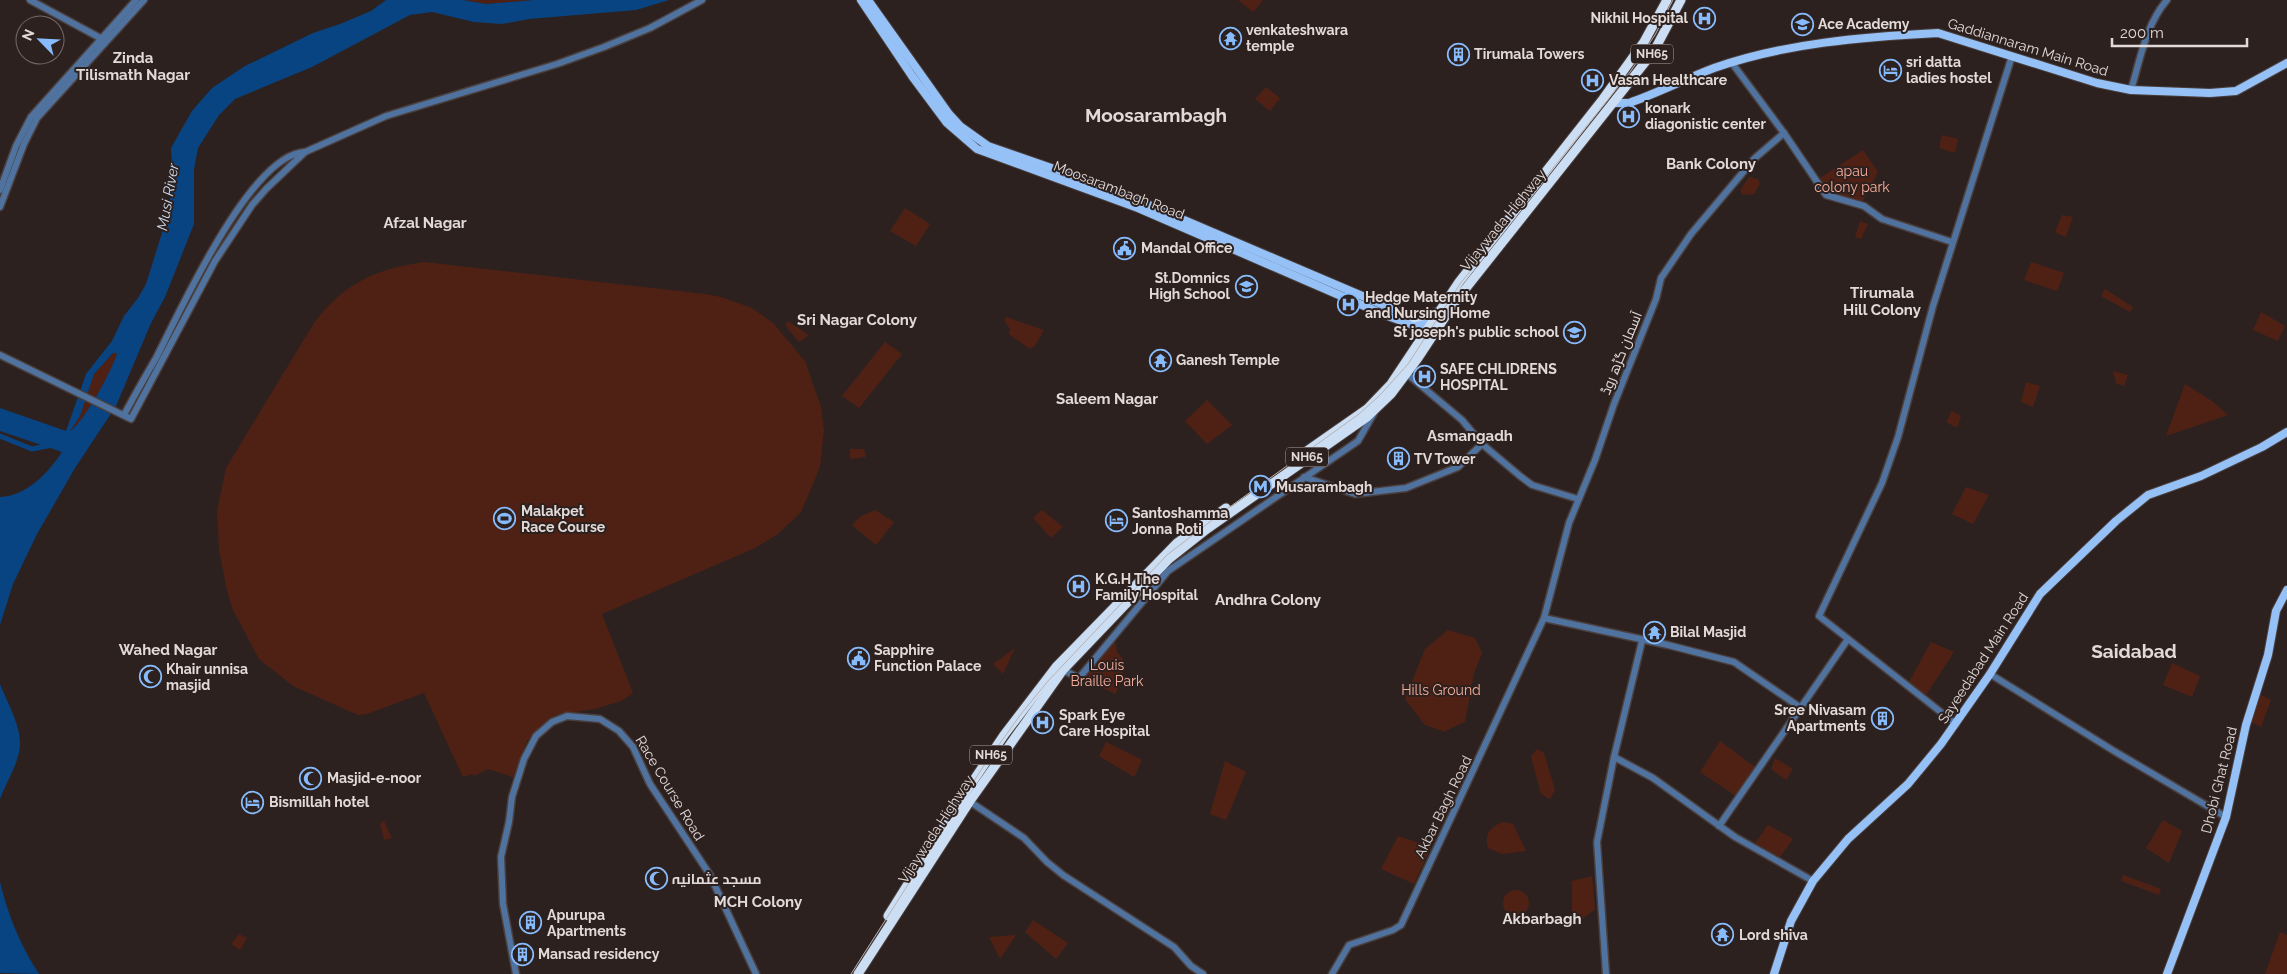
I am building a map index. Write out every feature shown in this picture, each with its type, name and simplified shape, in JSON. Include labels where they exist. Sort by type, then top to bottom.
[{"type":"highway","name":"Vijaywada Highway","points":[[852,974],[966,798],[1064,670],[1192,536],[1376,409],[1391,394],[1432,329],[1438,312],[1459,282],[1603,98],[1648,36],[1667,0]]},
{"type":"highway","name":"Vijaywada Highway","points":[[858,974],[1004,735],[1056,667],[1160,559],[1367,409],[1402,369],[1455,302],[1501,252],[1536,201],[1654,51],[1681,0]]},
{"type":"highway","points":[[1648,36],[1658,42]]},
{"type":"highway","points":[[1529,192],[1536,201]]},
{"type":"highway","points":[[1414,318],[1438,312]]},
{"type":"main road","name":"Moosarambagh Road","points":[[861,0],[912,76],[947,122],[977,149],[1138,208],[1432,329]]},
{"type":"main road","name":"Moosarambagh Road","points":[[868,0],[949,114],[960,126],[988,146],[1109,188],[1414,318],[1432,329]]},
{"type":"main road","name":"Gaddiannaram Main Road","points":[[1614,103],[1630,103],[1715,68],[1767,53],[1836,41],[1938,33],[2097,83],[2131,90],[2210,93],[2236,91],[2287,63]]},
{"type":"main road","name":"Sayeedabad Main Road","points":[[1774,974],[1791,921],[1813,881],[1848,839],[1908,784],[1956,724],[2040,594],[2116,521],[2148,495],[2201,476],[2262,447],[2287,432]]},
{"type":"main road","name":"Dhobi Ghat Road","points":[[2166,974],[2201,878],[2205,875],[2226,817],[2246,725],[2268,655],[2276,611],[2287,590]]},
{"type":"main road","points":[[2171,974],[2206,880],[2205,875]]},
{"type":"street","points":[[30,0],[104,40]]},
{"type":"street","points":[[0,207],[24,144],[37,118],[136,0]]},
{"type":"street","points":[[0,190],[13,154],[30,117],[144,0]]},
{"type":"street","points":[[0,355],[131,419],[215,261],[256,200],[305,152],[386,116],[557,64],[650,28],[702,0]]},
{"type":"street","points":[[2131,90],[2146,38],[2159,10],[2167,0]]},
{"type":"street","points":[[1956,724],[1819,616],[1882,483],[1898,437],[1926,327],[2012,56]]},
{"type":"street","points":[[1732,63],[1784,133],[1826,195],[1864,206],[1882,219],[1952,242]]},
{"type":"street","name":"آسمان گڑھ روڈ","points":[[1544,618],[1569,522],[1595,460],[1614,404],[1656,300],[1661,278],[1691,234],[1755,158],[1784,133]]},
{"type":"street","points":[[121,413],[156,358],[202,265],[242,205],[268,173],[281,161],[298,152],[305,152]]},
{"type":"street","points":[[1406,373],[1462,420],[1482,444],[1532,485],[1578,499]]},
{"type":"street","points":[[1064,670],[1079,678],[1168,571],[1358,441],[1376,409]]},
{"type":"street","points":[[1304,477],[1355,494],[1406,488],[1458,467],[1482,444]]},
{"type":"street","points":[[1544,618],[1642,641],[1668,645],[1734,662],[1801,708]]},
{"type":"street","name":"Akbar Bagh Road","points":[[1332,974],[1349,945],[1394,930],[1401,925],[1544,618]]},
{"type":"street","points":[[1719,826],[1848,639]]},
{"type":"street","points":[[1606,974],[1597,842],[1614,757],[1642,641]]},
{"type":"street","points":[[1990,674],[2114,751],[2226,817]]},
{"type":"street","name":"Race Course Road","points":[[516,974],[503,904],[501,857],[509,822],[512,797],[524,759],[536,736],[552,722],[568,716],[600,719],[619,731],[633,747],[650,784],[710,875],[756,974]]},
{"type":"street","points":[[1614,757],[1652,778],[1719,826],[1813,881]]},
{"type":"street","points":[[966,798],[1024,838],[1047,862],[1063,875],[1174,947],[1191,966],[1204,974]]},
{"type":"green space","points":[[463,0],[534,0],[486,4]]},
{"type":"green space","points":[[1238,0],[1263,0],[1253,12]]},
{"type":"green space","points":[[1266,87],[1280,98],[1270,111],[1255,99]]},
{"type":"green space","points":[[1942,135],[1958,139],[1955,153],[1939,148]]},
{"type":"green space","name":"apau colony park","points":[[1863,150],[1878,172],[1863,201],[1829,193],[1820,178]]},
{"type":"green space","points":[[1749,177],[1758,179],[1760,184],[1754,194],[1743,195],[1740,190]]},
{"type":"green space","points":[[905,208],[930,224],[916,246],[890,231]]},
{"type":"green space","points":[[2062,215],[2073,217],[2066,237],[2055,232]]},
{"type":"green space","points":[[1860,221],[1868,224],[1861,239],[1855,237]]},
{"type":"green space","name":"Malakpet Race Course","points":[[424,262],[705,294],[721,297],[752,308],[773,323],[805,361],[821,407],[824,431],[820,467],[801,512],[778,534],[755,548],[602,614],[633,693],[621,701],[595,709],[555,715],[527,741],[513,777],[488,769],[474,776],[472,774],[463,777],[424,693],[367,714],[358,715],[293,686],[259,659],[233,610],[227,591],[219,549],[217,511],[226,468],[314,323],[337,298],[362,280],[391,269]]},
{"type":"green space","points":[[2031,262],[2064,273],[2057,291],[2024,280]]},
{"type":"green space","points":[[2105,289],[2133,307],[2130,312],[2101,296]]},
{"type":"green space","points":[[2261,312],[2285,326],[2278,341],[2253,330]]},
{"type":"green space","points":[[1006,317],[1044,330],[1035,346],[1030,349],[1009,334],[1010,329],[1004,320]]},
{"type":"green space","points":[[788,321],[809,335],[799,342],[785,325]]},
{"type":"green space","points":[[885,342],[902,354],[859,408],[842,396]]},
{"type":"green space","points":[[113,353],[117,353],[104,383],[90,407],[70,431],[80,416],[94,374]]},
{"type":"green space","points":[[2113,371],[2128,375],[2124,386],[2116,383]]},
{"type":"green space","points":[[2026,382],[2040,386],[2033,407],[2021,402]]},
{"type":"green space","points":[[2185,384],[2212,401],[2228,415],[2166,436]]},
{"type":"green space","points":[[1207,400],[1232,425],[1207,444],[1185,421]]},
{"type":"green space","points":[[1952,411],[1961,416],[1957,428],[1946,422]]},
{"type":"green space","points":[[850,449],[864,449],[866,457],[850,459]]},
{"type":"green space","points":[[1966,487],[1989,495],[1973,524],[1952,514]]},
{"type":"green space","points":[[875,510],[894,522],[876,545],[852,525],[861,516]]},
{"type":"green space","points":[[1042,510],[1063,527],[1051,538],[1033,518]]},
{"type":"green space","name":"Hills Ground","points":[[1448,630],[1475,638],[1482,653],[1474,673],[1465,722],[1446,732],[1425,725],[1405,699],[1425,649]]},
{"type":"green space","name":"Louis Braille Park","points":[[1115,641],[1117,652],[1123,659],[1121,663],[1125,667],[1122,674],[1124,678],[1115,694],[1083,678]]},
{"type":"green space","points":[[1931,642],[1954,652],[1926,695],[1909,682]]},
{"type":"green space","points":[[1015,648],[1003,674],[993,664]]},
{"type":"green space","points":[[2172,663],[2200,676],[2192,697],[2163,685]]},
{"type":"green space","points":[[2259,694],[2271,700],[2261,727],[2251,722]]},
{"type":"green space","points":[[1720,741],[1755,767],[1736,796],[1700,772]]},
{"type":"green space","points":[[1106,742],[1142,760],[1134,777],[1099,756]]},
{"type":"green space","points":[[1537,749],[1544,753],[1555,790],[1550,799],[1541,794],[1531,757]]},
{"type":"green space","points":[[1775,758],[1793,769],[1786,780],[1771,769]]},
{"type":"green space","points":[[1225,761],[1246,772],[1226,820],[1210,814]]},
{"type":"green space","points":[[2163,820],[2182,831],[2169,863],[2146,848]]},
{"type":"green space","points":[[384,821],[392,838],[384,840],[380,824]]},
{"type":"green space","points":[[1504,822],[1513,824],[1526,851],[1502,854],[1488,848],[1488,834],[1492,828]]},
{"type":"green space","points":[[1768,825],[1793,839],[1780,857],[1755,843]]},
{"type":"green space","points":[[1398,836],[1431,847],[1414,884],[1381,869]]},
{"type":"green space","points":[[2123,875],[2161,889],[2159,895],[2121,881]]},
{"type":"green space","points":[[1592,876],[1595,909],[1572,927],[1572,881]]},
{"type":"green space","points":[[1516,890],[1525,894],[1529,903],[1525,912],[1516,916],[1507,912],[1503,903],[1507,894]]},
{"type":"green space","points":[[1033,920],[1068,943],[1056,959],[1025,932]]},
{"type":"green space","points":[[2280,932],[2287,935],[2287,974],[2265,974]]},
{"type":"green space","points":[[239,934],[247,938],[240,950],[231,944]]},
{"type":"green space","points":[[1016,935],[1000,959],[989,937]]},
{"type":"water","points":[[386,0],[463,0],[486,4],[534,0],[669,0],[636,10],[529,19],[502,24],[474,22],[432,12],[410,15],[312,67],[235,99],[219,115],[198,148],[194,169],[194,224],[165,297],[151,323],[116,406],[75,468],[37,534],[13,584],[0,625],[0,497],[10,496],[28,488],[50,468],[62,452],[0,431],[0,408],[66,431],[86,374],[112,341],[124,316],[146,284],[166,220],[173,185],[171,148],[192,111],[212,88],[245,66],[313,33],[371,11]],"holes":[[[113,353],[117,353],[97,395],[82,418],[70,431],[80,416],[94,374]]]},
{"type":"water","points":[[0,684],[16,721],[20,743],[18,757],[0,799]]},
{"type":"water","points":[[0,882],[15,930],[39,974],[0,973]]},
{"type":"waterway","points":[[0,436],[32,449],[52,445]]},
{"type":"railway","points":[[851,974],[983,767],[1021,714],[1048,681],[1167,555],[1220,514],[1359,414],[1380,395],[1408,364],[1460,284],[1630,72],[1655,35],[1673,0]]},
{"type":"place","name":"Nikhil Hospital","points":[[1704,18]]},
{"type":"place","name":"Ace Academy","points":[[1802,24]]},
{"type":"place","name":"venkateshwara temple","points":[[1230,38]]},
{"type":"place","name":"Tirumala Towers","points":[[1458,54]]},
{"type":"place","name":"sri datta ladies hostel","points":[[1890,70]]},
{"type":"place","name":"Vasan Healthcare","points":[[1593,80]]},
{"type":"place","name":"konark diagonistic center","points":[[1629,116]]},
{"type":"place","name":"Mandal Office","points":[[1125,248]]},
{"type":"place","name":"St.Domnics High School","points":[[1246,286]]},
{"type":"place","name":"Hedge Maternity and Nursing Home","points":[[1349,305]]},
{"type":"place","name":"St joseph's public school","points":[[1575,332]]},
{"type":"place","name":"Ganesh Temple","points":[[1160,360]]},
{"type":"place","name":"SAFE CHLIDRENS HOSPITAL","points":[[1424,377]]},
{"type":"place","name":"TV Tower","points":[[1398,459]]},
{"type":"place","name":"Musarambagh","points":[[1260,487]]},
{"type":"place","name":"Malakpet Race Course","points":[[505,519]]},
{"type":"place","name":"Santoshamma Jonna Roti","points":[[1116,521]]},
{"type":"place","name":"K.G.H The Family Hospital","points":[[1079,587]]},
{"type":"place","name":"Bilal Masjid","points":[[1654,632]]},
{"type":"place","name":"Sapphire Function Palace","points":[[858,658]]},
{"type":"place","name":"Khair unnisa masjid","points":[[150,677]]},
{"type":"place","name":"Sree Nivasam Apartments","points":[[1882,718]]},
{"type":"place","name":"Spark Eye Care Hospital","points":[[1043,723]]},
{"type":"place","name":"Masjid-e-noor","points":[[311,778]]},
{"type":"place","name":"Bismillah hotel","points":[[253,802]]},
{"type":"place","name":"مسجد عثمانیہ","points":[[656,879]]},
{"type":"place","name":"Apurupa Apartments","points":[[531,923]]},
{"type":"place","name":"Lord shiva","points":[[1723,935]]},
{"type":"place","name":"Mansad residency","points":[[522,954]]},
{"type":"district","name":"Zinda Tilismath Nagar","points":[[133,66]]},
{"type":"district","name":"Moosarambagh","points":[[1156,115]]},
{"type":"district","name":"Bank Colony","points":[[1711,164]]},
{"type":"district","name":"Afzal Nagar","points":[[425,223]]},
{"type":"district","name":"Tirumala Hill Colony","points":[[1882,302]]},
{"type":"district","name":"Sri Nagar Colony","points":[[857,320]]},
{"type":"district","name":"Saleem Nagar","points":[[1107,399]]},
{"type":"district","name":"Asmangadh","points":[[1470,436]]},
{"type":"district","name":"Andhra Colony","points":[[1268,600]]},
{"type":"district","name":"Wahed Nagar","points":[[168,650]]},
{"type":"district","name":"Saidabad","points":[[2134,651]]},
{"type":"district","name":"MCH Colony","points":[[758,902]]},
{"type":"district","name":"Akbarbagh","points":[[1542,919]]},
{"type":"water label","name":"Musi River","points":[[168,197]]}]
